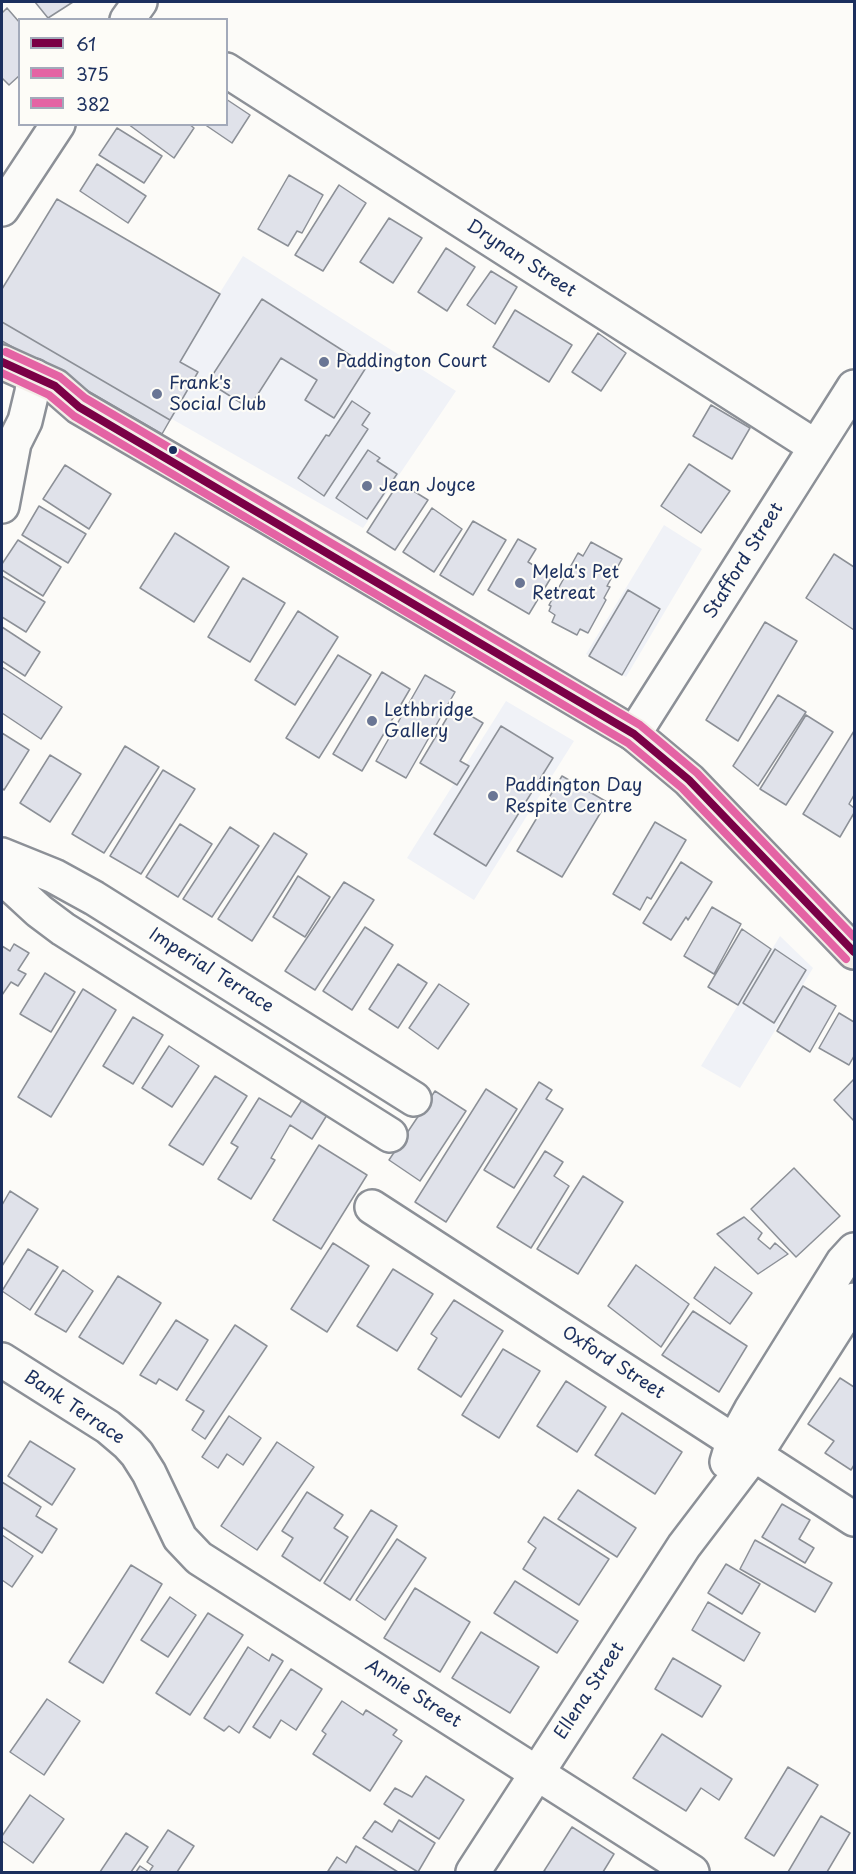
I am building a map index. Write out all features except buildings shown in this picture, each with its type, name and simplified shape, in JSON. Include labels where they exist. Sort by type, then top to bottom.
[{"type":"main road","points":[[13,376],[59,404],[78,407],[634,734],[689,780],[855,952]]},
{"type":"street","name":"Drynan Street","points":[[228,71],[816,447]]},
{"type":"street","points":[[2,209],[57,126]]},
{"type":"street","points":[[2,506],[8,451],[25,421],[13,376]]},
{"type":"street","name":"Stafford Street","points":[[634,734],[855,387]]},
{"type":"street","name":"Imperial Terrace","points":[[2,855],[54,876],[94,898],[414,1099]]},
{"type":"street","points":[[2,876],[39,911],[63,929],[390,1135]]},
{"type":"street","name":"Oxford Street","points":[[372,1207],[855,1518]]},
{"type":"street","name":"Ellena Street","points":[[744,1448],[766,1385],[843,1262],[855,1250]]},
{"type":"street","name":"Ellena Street","points":[[473,1872],[684,1546],[709,1512],[722,1484],[730,1449],[744,1448],[788,1405],[855,1299]]},
{"type":"street","name":"Bank Terrace","points":[[2,1360],[117,1434],[142,1461],[159,1493]]},
{"type":"street","name":"Annie Street","points":[[159,1493],[180,1538],[199,1558],[692,1872]]},
{"type":"shaded area","points":[[57,199],[219,294],[243,256],[456,391],[363,528],[2,322],[2,289]]},
{"type":"shaded area","points":[[664,525],[702,549],[626,677],[586,654]]},
{"type":"shaded area","points":[[506,701],[574,741],[474,900],[407,858]]},
{"type":"shaded area","points":[[780,936],[813,968],[740,1088],[701,1066]]},
{"type":"transit line","name":"382","points":[[6,352],[60,377],[85,398],[640,725],[697,773],[854,937]]},
{"type":"transit line","name":"61","points":[[2,362],[55,386],[79,407],[634,734],[689,780],[854,952]]},
{"type":"transit line","name":"375","points":[[2,373],[49,395],[74,416],[628,743],[682,788],[846,959]]},
{"type":"place","name":"Paddington Court","points":[[324,362]]},
{"type":"place","name":"Frank's Social Club","points":[[157,394]]},
{"type":"place","name":"Jean Joyce","points":[[367,486]]},
{"type":"place","name":"Mela's Pet Retreat","points":[[520,583]]},
{"type":"place","name":"Lethbridge Gallery","points":[[372,721]]},
{"type":"place","name":"Paddington Day Respite Centre","points":[[493,796]]}]
